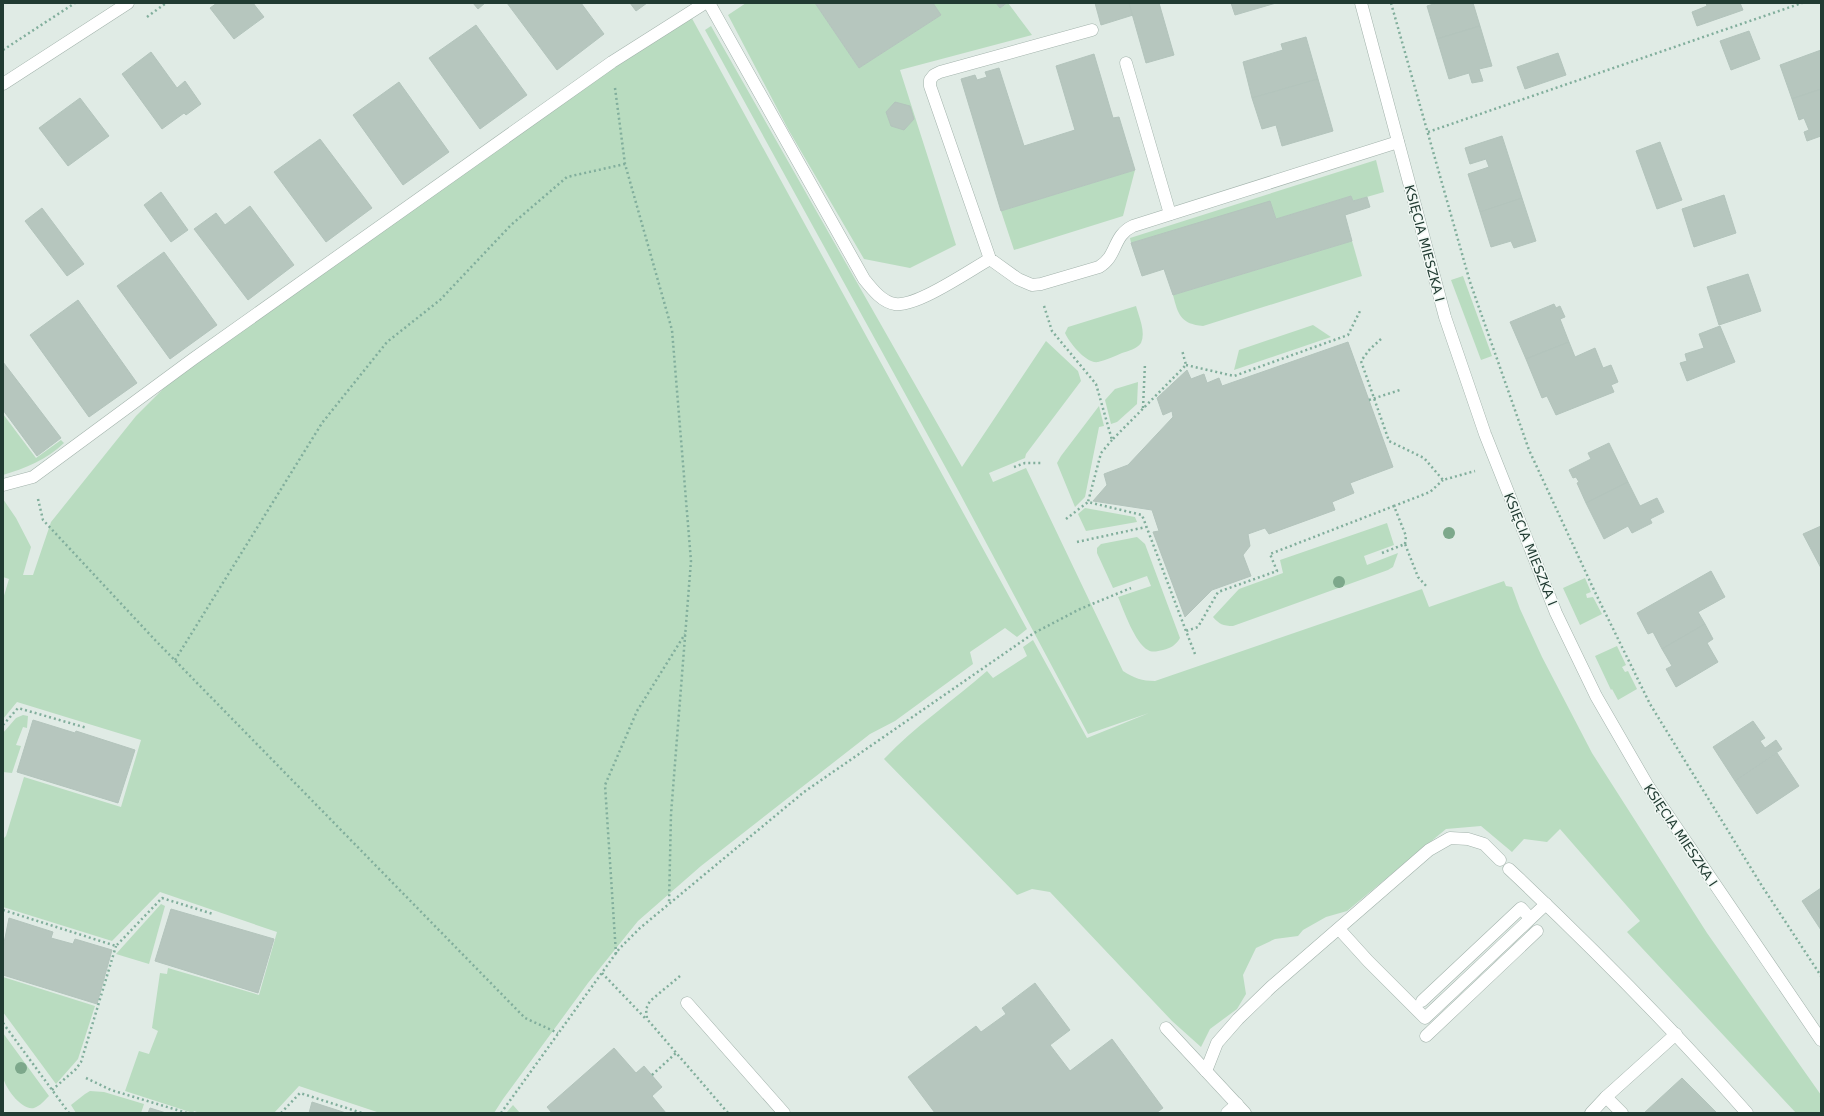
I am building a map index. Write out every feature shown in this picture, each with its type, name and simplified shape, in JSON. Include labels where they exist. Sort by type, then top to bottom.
[{"type":"street","points":[[3,84],[128,3]]},
{"type":"street","points":[[3,485],[33,477],[193,359],[612,62],[705,3]]},
{"type":"street","points":[[710,3],[864,279],[883,299],[895,304],[909,302],[925,296],[990,259]]},
{"type":"street","name":"KSIĘCIA MIESZKA I","points":[[1361,3],[1445,317],[1485,434],[1556,613],[1596,696],[1648,786],[1821,1040]]},
{"type":"street","points":[[1092,30],[940,72],[930,80],[930,86],[990,259],[1018,279],[1032,285],[1099,267],[1105,264],[1111,256],[1120,235],[1125,230],[1170,214],[1398,142]]},
{"type":"street","points":[[1126,63],[1170,214]]},
{"type":"street","points":[[1206,1071],[1217,1043],[1238,1019],[1271,988],[1429,850],[1450,838],[1468,839],[1484,844],[1500,860]]},
{"type":"street","points":[[1509,869],[1580,936],[1676,1034],[1747,1113]]},
{"type":"street","points":[[1339,929],[1368,961],[1425,1018],[1546,904]]},
{"type":"street","points":[[1422,1001],[1521,908],[1530,918]]},
{"type":"street","points":[[1426,1036],[1537,931]]},
{"type":"street","points":[[687,1003],[784,1113]]},
{"type":"street","points":[[1166,1028],[1245,1113]]},
{"type":"street","points":[[1591,1113],[1606,1097],[1676,1034]]},
{"type":"street","points":[[1606,1097],[1622,1113]]},
{"type":"street","points":[[1227,1113],[1237,1104]]},
{"type":"path","points":[[3,50],[75,3]]},
{"type":"path","points":[[1391,3],[1470,282],[1529,450],[1594,590],[1650,704],[1762,886],[1821,976]]},
{"type":"path","points":[[1428,132],[1802,3]]},
{"type":"path","points":[[612,62],[625,164],[672,330],[691,561],[671,814],[669,904]]},
{"type":"path","points":[[175,660],[322,423],[388,342],[440,300],[511,224],[567,177],[625,164]]},
{"type":"path","points":[[1037,284],[1052,331],[1096,384],[1112,440]]},
{"type":"path","points":[[1186,365],[1234,376],[1348,335],[1360,310]]},
{"type":"path","points":[[1381,339],[1370,349],[1361,361],[1389,441],[1424,458],[1443,480]]},
{"type":"path","points":[[1182,350],[1186,365]]},
{"type":"path","points":[[1143,408],[1145,363]]},
{"type":"path","points":[[1066,519],[1088,502],[1101,453],[1186,365]]},
{"type":"path","points":[[1369,400],[1400,390]]},
{"type":"path","points":[[1014,467],[1025,463],[1041,463]]},
{"type":"path","points":[[1186,631],[1198,627],[1218,592],[1277,571],[1270,554],[1430,492],[1443,480],[1475,470]]},
{"type":"path","points":[[33,477],[43,520],[175,660],[525,1018],[558,1033]]},
{"type":"path","points":[[1088,502],[1142,515],[1195,654]]},
{"type":"path","points":[[1394,506],[1406,536],[1405,544],[1418,577],[1428,588]]},
{"type":"path","points":[[1077,542],[1146,527]]},
{"type":"path","points":[[1382,553],[1405,544]]},
{"type":"path","points":[[500,1113],[602,973],[640,928],[804,792],[1034,633],[1080,609],[1131,588]]},
{"type":"path","points":[[616,955],[605,785],[638,711],[686,634]]},
{"type":"path","points":[[3,725],[18,708],[87,728]]},
{"type":"path","points":[[52,1090],[81,1062],[116,946],[162,898],[213,914]]},
{"type":"path","points":[[3,910],[116,946]]},
{"type":"path","points":[[602,973],[647,1019],[728,1113]]},
{"type":"path","points":[[647,1019],[646,1009],[650,1001],[680,976]]},
{"type":"path","points":[[3,1023],[69,1113]]},
{"type":"path","points":[[652,1075],[676,1053]]},
{"type":"path","points":[[86,1078],[111,1090],[187,1113]]},
{"type":"path","points":[[282,1113],[300,1093],[362,1113]]},
{"type":"green space","points":[[746,3],[815,3],[859,68],[941,15],[933,3],[996,3],[1000,8],[1008,3],[1032,35],[900,70],[956,245],[910,268],[864,259],[788,129],[728,15]]},
{"type":"green space","points":[[689,13],[1027,629],[1017,637],[1005,628],[970,652],[973,664],[895,721],[870,734],[701,866],[638,921],[588,983],[494,1113],[380,1113],[299,1086],[274,1113],[200,1113],[194,1111],[193,1113],[125,1091],[139,1051],[149,1054],[158,1031],[152,1028],[160,973],[167,974],[168,968],[259,995],[277,932],[160,892],[112,941],[3,907],[3,839],[6,836],[24,777],[121,807],[141,740],[17,702],[3,719],[3,599],[9,579],[3,577],[3,499],[16,518],[31,547],[23,575],[33,575],[51,522],[136,416],[193,359]]},
{"type":"green space","points":[[711,26],[962,467],[1046,341],[1078,371],[1081,381],[1026,454],[1025,458],[989,473],[993,482],[1026,468],[1123,671],[1138,679],[1155,681],[1422,589],[1429,607],[1504,581],[1506,586],[1512,587],[1520,609],[1542,657],[1592,753],[1707,933],[1821,1095],[1821,1113],[1796,1113],[1627,932],[1640,921],[1560,829],[1547,842],[1524,839],[1512,852],[1481,826],[1446,829],[1347,911],[1326,917],[1303,930],[1298,936],[1275,939],[1256,948],[1243,975],[1246,994],[1237,1009],[1210,1029],[1201,1047],[1172,1021],[1050,892],[1032,889],[1017,895],[884,759],[908,736],[987,671],[993,678],[1027,656],[1023,647],[1033,640],[1087,738],[1149,713],[1088,734],[958,490],[705,30]]},
{"type":"green space","points":[[1376,160],[1384,192],[1353,201],[1351,196],[1276,219],[1270,202],[1131,243],[1130,238]]},
{"type":"green space","points":[[1135,170],[1123,216],[1014,250],[1001,211]]},
{"type":"green space","points":[[1352,241],[1362,276],[1203,326],[1185,321],[1177,308],[1173,295]]},
{"type":"green space","points":[[1463,276],[1492,356],[1481,360],[1451,280]]},
{"type":"green space","points":[[1136,306],[1143,334],[1141,343],[1132,350],[1098,362],[1093,362],[1078,352],[1065,333],[1068,327]]},
{"type":"green space","points":[[1313,325],[1331,337],[1234,370],[1239,350]]},
{"type":"green space","points":[[1138,382],[1137,404],[1117,422],[1111,424],[1105,400],[1115,389]]},
{"type":"green space","points":[[1099,406],[1104,426],[1099,427],[1085,497],[1075,507],[1057,463]]},
{"type":"green space","points":[[3,414],[36,458],[61,440],[64,443],[35,463],[3,475]]},
{"type":"green space","points":[[1085,508],[1135,517],[1137,522],[1086,531],[1078,514]]},
{"type":"green space","points":[[1387,523],[1394,545],[1364,556],[1367,565],[1398,553],[1393,567],[1388,570],[1233,626],[1226,626],[1213,617],[1239,589],[1283,573],[1280,560]]},
{"type":"green space","points":[[1137,537],[1145,544],[1180,638],[1177,643],[1171,647],[1157,651],[1148,650],[1139,641],[1130,626],[1118,597],[1151,586],[1147,576],[1113,588],[1097,553],[1097,548],[1101,544]]},
{"type":"green space","points":[[1585,578],[1591,592],[1586,594],[1587,598],[1593,597],[1602,614],[1580,625],[1563,588]]},
{"type":"green space","points":[[1617,646],[1626,665],[1622,667],[1625,672],[1628,671],[1637,689],[1618,700],[1612,689],[1611,690],[1595,656]]},
{"type":"green space","points":[[23,715],[28,716],[27,728],[23,727],[16,745],[21,746],[12,773],[3,772],[3,733],[16,718]]},
{"type":"green space","points":[[161,904],[165,906],[149,964],[116,954]]},
{"type":"green space","points":[[3,977],[95,1006],[78,1059],[56,1084],[3,1012]]},
{"type":"green space","points":[[3,1033],[49,1096],[34,1108],[24,1106],[19,1102],[4,1082],[2,1067]]},
{"type":"green space","points":[[90,1091],[104,1092],[144,1104],[141,1113],[76,1113],[71,1105]]},
{"type":"green space","points":[[513,1105],[520,1113],[506,1113]]},
{"type":"building","points":[[217,3],[253,3],[264,17],[234,39],[210,8]]},
{"type":"building","points":[[473,3],[485,3],[478,9]]},
{"type":"building","points":[[507,3],[581,3],[604,34],[557,70]]},
{"type":"building","points":[[630,3],[647,3],[636,11]]},
{"type":"building","points":[[815,3],[933,3],[941,15],[859,68]]},
{"type":"building","points":[[996,3],[1007,3],[1000,8]]},
{"type":"building","points":[[1095,3],[1129,3],[1133,15],[1101,25]]},
{"type":"building","points":[[1129,3],[1159,3],[1174,55],[1146,63]]},
{"type":"building","points":[[1231,3],[1276,3],[1235,15]]},
{"type":"building","points":[[1437,3],[1473,3],[1480,26],[1437,39],[1427,6]]},
{"type":"building","points":[[1706,3],[1740,3],[1743,10],[1697,26],[1692,12],[1707,6]]},
{"type":"building","points":[[476,25],[527,95],[480,129],[429,58]]},
{"type":"building","points":[[1480,26],[1492,66],[1479,69],[1483,81],[1472,83],[1469,73],[1449,79],[1437,39]]},
{"type":"building","points":[[1749,31],[1760,59],[1731,70],[1720,41]]},
{"type":"building","points":[[1306,37],[1318,79],[1252,98],[1243,62],[1283,50],[1281,44]]},
{"type":"building","points":[[1821,50],[1821,89],[1792,99],[1780,65]]},
{"type":"building","points":[[151,52],[177,88],[185,81],[201,104],[186,115],[184,113],[162,129],[122,74]]},
{"type":"building","points":[[1558,53],[1566,75],[1525,89],[1517,67]]},
{"type":"building","points":[[1094,54],[1113,118],[1119,117],[1135,170],[1001,211],[961,79],[975,75],[977,80],[987,77],[985,72],[999,68],[1024,146],[1075,130],[1056,66]]},
{"type":"building","points":[[1318,79],[1333,131],[1282,146],[1276,125],[1262,129],[1252,98]]},
{"type":"building","points":[[399,82],[449,152],[403,185],[353,115]]},
{"type":"building","points":[[1821,89],[1821,136],[1807,141],[1804,132],[1809,130],[1804,118],[1799,120],[1792,99]]},
{"type":"building","points":[[80,98],[109,136],[68,166],[39,128]]},
{"type":"building","points":[[895,102],[910,106],[914,119],[904,130],[891,126],[886,112]]},
{"type":"building","points":[[1502,136],[1522,198],[1480,212],[1468,174],[1489,167],[1486,159],[1470,164],[1465,148]]},
{"type":"building","points":[[320,139],[372,208],[326,242],[274,172]]},
{"type":"building","points":[[1660,142],[1682,200],[1657,209],[1636,151]]},
{"type":"building","points":[[161,192],[188,230],[171,242],[144,205]]},
{"type":"building","points":[[1724,195],[1736,233],[1694,247],[1682,209]]},
{"type":"building","points":[[1351,196],[1353,201],[1367,197],[1370,207],[1345,215],[1352,241],[1173,295],[1164,269],[1142,276],[1131,243],[1270,201],[1276,219]]},
{"type":"building","points":[[1522,198],[1536,241],[1514,248],[1511,241],[1491,247],[1480,212]]},
{"type":"building","points":[[250,206],[294,265],[248,300],[194,229],[216,213],[225,225]]},
{"type":"building","points":[[42,208],[84,264],[67,276],[25,221]]},
{"type":"building","points":[[164,252],[217,325],[170,359],[117,286]]},
{"type":"building","points":[[1748,274],[1761,311],[1719,325],[1707,287]]},
{"type":"building","points":[[78,300],[137,383],[89,417],[30,335]]},
{"type":"building","points":[[1554,304],[1556,308],[1560,306],[1565,317],[1560,319],[1569,342],[1526,359],[1510,322]]},
{"type":"building","points":[[1720,326],[1735,362],[1687,381],[1680,363],[1687,361],[1685,354],[1704,348],[1699,334]]},
{"type":"building","points":[[1348,342],[1393,467],[1350,483],[1354,493],[1332,502],[1335,510],[1269,534],[1265,528],[1248,534],[1250,546],[1243,555],[1251,576],[1212,590],[1185,617],[1153,532],[1159,531],[1152,510],[1093,501],[1107,485],[1104,474],[1128,465],[1173,417],[1172,411],[1163,415],[1157,398],[1187,370],[1191,379],[1204,374],[1207,383],[1219,378],[1222,386]]},
{"type":"building","points":[[1569,342],[1575,357],[1595,348],[1603,368],[1611,365],[1618,382],[1611,385],[1614,392],[1556,415],[1547,396],[1542,398],[1526,359]]},
{"type":"building","points":[[3,362],[61,438],[37,456],[3,410]]},
{"type":"building","points":[[1609,443],[1628,482],[1586,503],[1577,483],[1579,482],[1576,477],[1573,478],[1569,470],[1591,459],[1588,453]]},
{"type":"building","points":[[1628,482],[1640,506],[1657,498],[1664,512],[1650,519],[1652,523],[1632,533],[1628,526],[1604,539],[1586,503]]},
{"type":"building","points":[[1821,526],[1821,568],[1803,534]]},
{"type":"building","points":[[1711,571],[1725,597],[1698,612],[1705,624],[1662,649],[1653,632],[1648,634],[1637,613]]},
{"type":"building","points":[[1705,624],[1713,639],[1707,643],[1718,662],[1676,687],[1666,669],[1672,666],[1662,649]]},
{"type":"building","points":[[33,720],[75,733],[76,731],[135,750],[118,803],[17,772]]},
{"type":"building","points":[[1753,721],[1765,738],[1760,741],[1765,748],[1776,740],[1782,749],[1735,781],[1713,747]]},
{"type":"building","points":[[1777,753],[1799,786],[1757,814],[1735,781]]},
{"type":"building","points":[[1821,888],[1821,930],[1802,901]]},
{"type":"building","points":[[171,909],[274,939],[258,993],[155,961]]},
{"type":"building","points":[[9,918],[53,932],[51,938],[73,944],[75,939],[112,950],[97,1004],[3,975],[3,948]]},
{"type":"building","points":[[1035,983],[1070,1030],[1050,1045],[1070,1071],[1112,1039],[1163,1108],[1156,1113],[935,1113],[908,1077],[976,1026],[981,1032],[1006,1014],[1002,1008]]},
{"type":"building","points":[[614,1048],[636,1073],[644,1066],[662,1087],[652,1096],[666,1113],[552,1113],[547,1107]]},
{"type":"building","points":[[1682,1078],[1716,1112],[1644,1113]]},
{"type":"building","points":[[312,1102],[346,1113],[309,1113]]},
{"type":"building","points":[[150,1108],[166,1113],[148,1113]]}]
